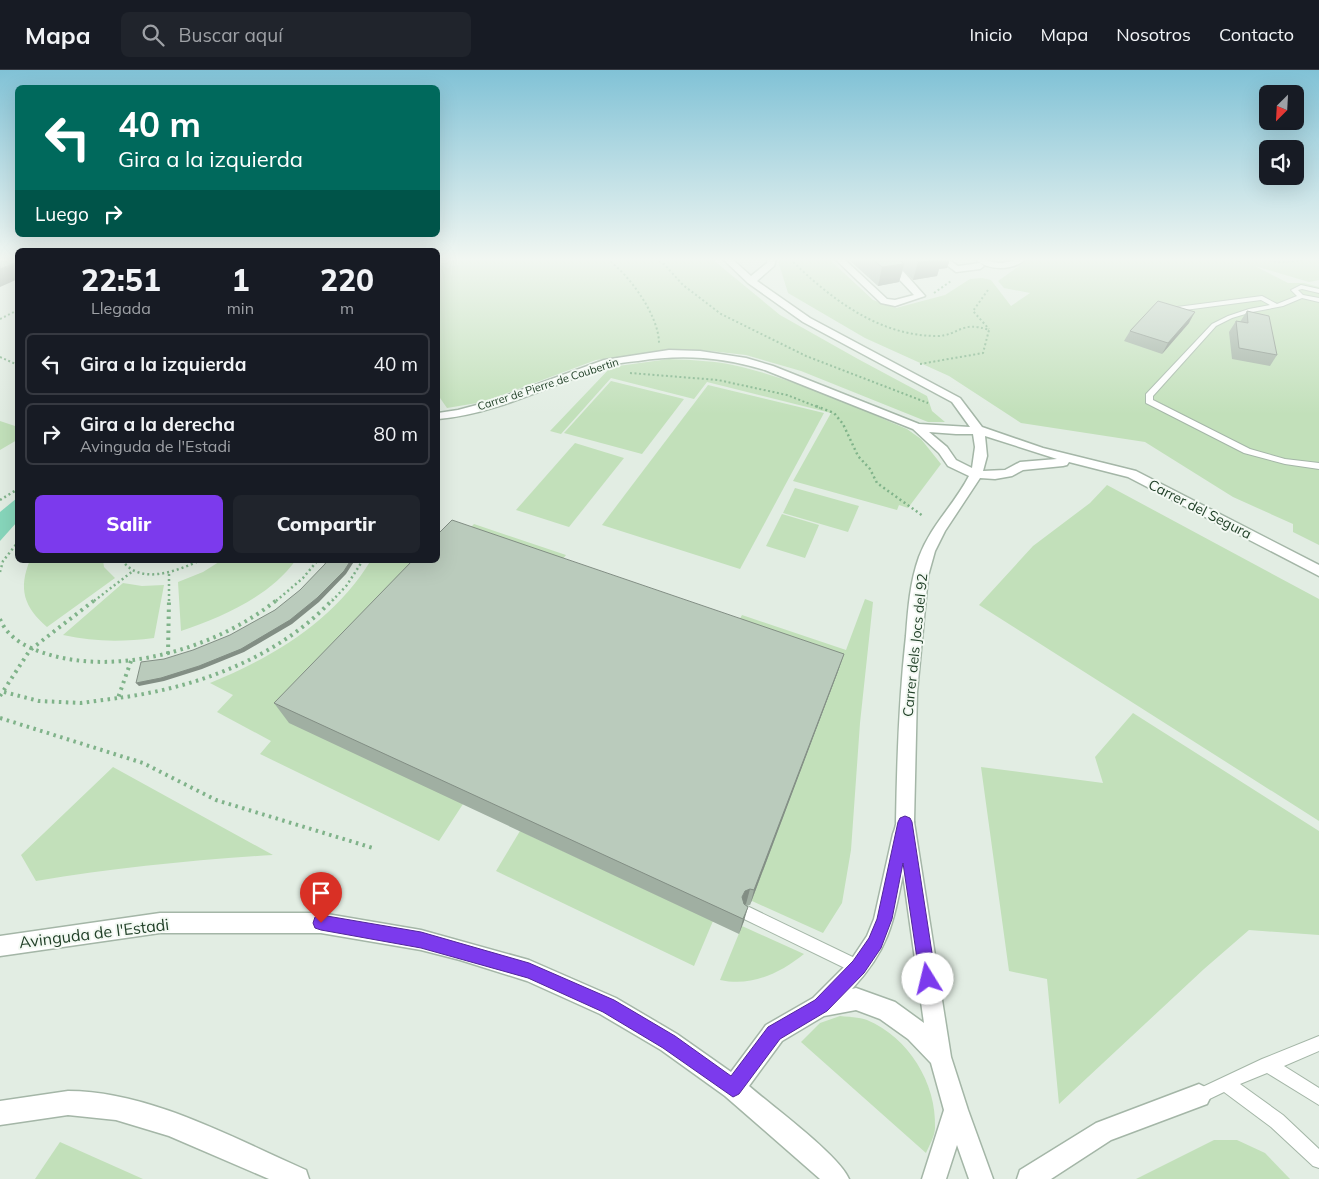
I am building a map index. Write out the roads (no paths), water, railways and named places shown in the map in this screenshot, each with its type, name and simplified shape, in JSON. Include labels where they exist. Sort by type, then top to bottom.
[{"type":"street","name":"Carrer dels Jocs del 92","points":[[793,311],[825,330],[956,400],[970,415],[982,443],[980,459],[970,485],[940,528],[930,546],[923,566],[915,618],[910,676],[905,822]]},
{"type":"street","name":"Carrer de Pierre de Coubertin","points":[[440,416],[459,413],[492,404],[608,362],[637,357],[700,354],[742,360],[769,368],[917,426],[956,431],[978,430]]},
{"type":"street","name":"Carrer de Pierre de Coubertin","points":[[917,426],[943,450],[952,463],[975,474]]},
{"type":"street","name":"Carrer del Segura","points":[[978,430],[1016,444],[1132,474],[1319,571]]},
{"type":"street","points":[[943,450],[944,439],[956,431]]},
{"type":"street","points":[[1016,444],[1022,456],[1020,466]]},
{"type":"street","name":"Carrer del Segura","points":[[975,474],[995,475],[1008,473],[1020,466],[1077,461]]},
{"type":"street","points":[[733,1088],[774,1033],[821,1006],[858,967],[875,943],[884,919],[905,822]]},
{"type":"street","points":[[905,822],[940,1057],[956,1110],[981,1179]]},
{"type":"street","name":"Avinguda de l'Estadi","points":[[0,946],[160,923],[321,923],[421,940],[529,971],[608,1006],[669,1042],[733,1088],[820,1162],[837,1179]]},
{"type":"street","points":[[821,1006],[856,999],[887,1010],[916,1031],[940,1057]]},
{"type":"street","points":[[1029,1179],[1104,1131],[1199,1096]]},
{"type":"street","points":[[0,1113],[42,1105],[90,1103],[129,1112],[184,1130],[297,1179]]},
{"type":"street","points":[[934,1179],[956,1110]]},
{"type":"lane","points":[[1250,311],[1214,325],[1149,396],[1149,401],[1248,451],[1285,461],[1319,466]]},
{"type":"lane","points":[[747,913],[858,967]]},
{"type":"lane","points":[[1199,1096],[1225,1082],[1319,1043]]},
{"type":"lane","points":[[1267,1064],[1319,1097]]},
{"type":"lane","points":[[1225,1082],[1277,1121],[1319,1160]]}]
